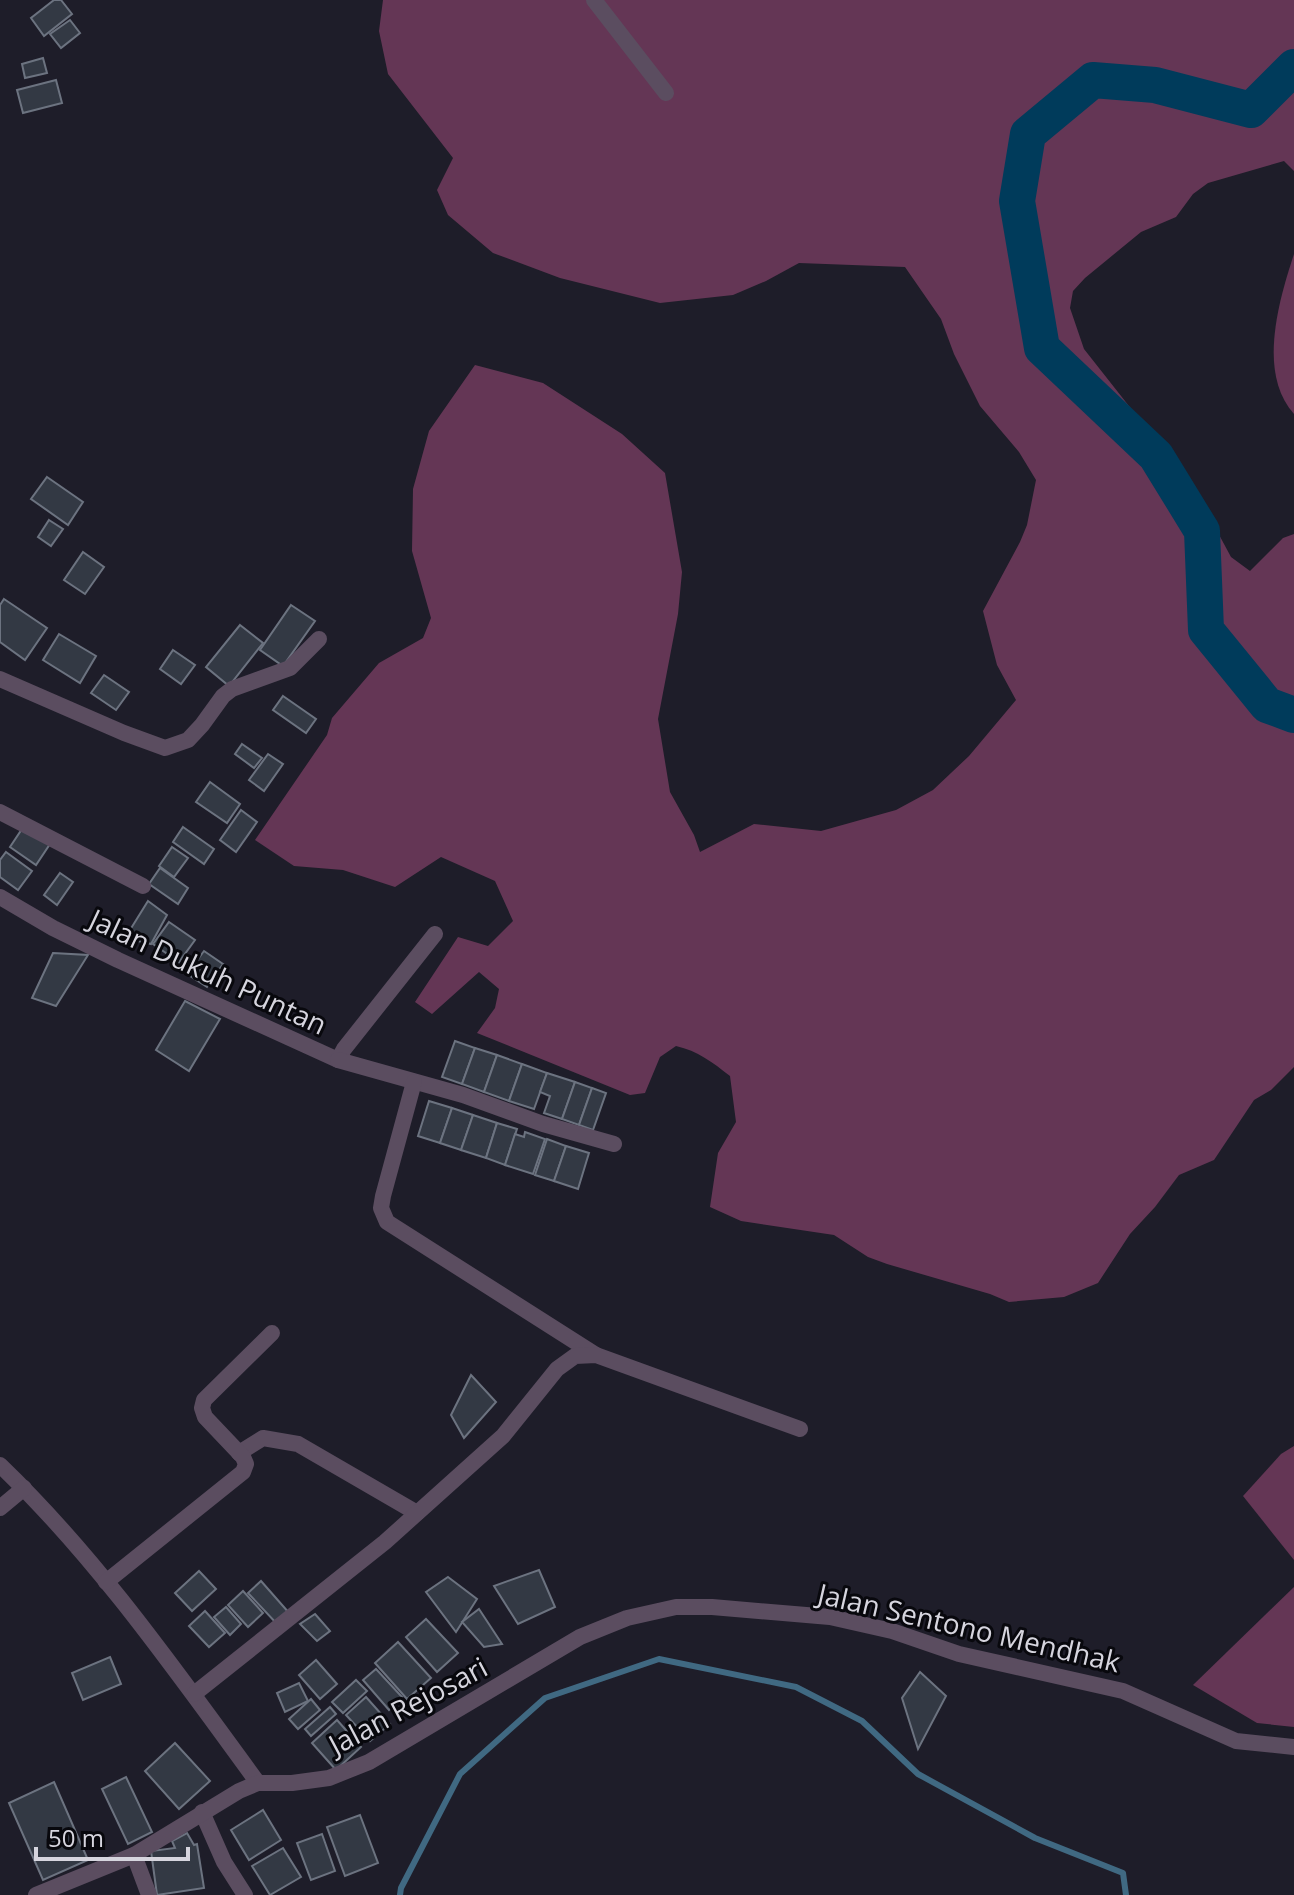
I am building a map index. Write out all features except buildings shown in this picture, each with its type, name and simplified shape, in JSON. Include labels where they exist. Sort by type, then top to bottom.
[{"type":"street","points":[[594,0],[666,93]]},
{"type":"street","points":[[0,679],[165,748],[188,740],[232,689],[290,668],[319,639]]},
{"type":"street","points":[[0,812],[143,886]]},
{"type":"street","name":"Jalan Dukuh Puntan","points":[[0,897],[118,960],[338,1060],[435,934]]},
{"type":"street","points":[[338,1060],[463,1095],[543,1124],[614,1144]]},
{"type":"street","points":[[414,1082],[383,1196],[381,1208],[387,1222],[596,1355],[800,1429]]},
{"type":"street","points":[[106,1582],[243,1472],[246,1464],[239,1453],[205,1417],[202,1408],[204,1400],[272,1333]]},
{"type":"street","points":[[194,1694],[385,1542],[503,1436],[557,1369],[575,1356],[596,1355]]},
{"type":"street","points":[[239,1453],[263,1438],[298,1444],[417,1513]]},
{"type":"street","points":[[0,1465],[106,1582],[194,1694],[258,1783]]},
{"type":"street","points":[[0,1508],[24,1488]]},
{"type":"street","name":"Jalan Sentono Mendhak","points":[[580,1637],[627,1618],[676,1607],[830,1617],[892,1631],[959,1654],[1123,1691],[1236,1741],[1294,1747]]},
{"type":"street","name":"Jalan Rejosari","points":[[36,1895],[134,1855],[202,1812],[258,1783],[329,1778],[369,1762],[580,1637]]},
{"type":"street","points":[[202,1812],[224,1862],[245,1895]]},
{"type":"street","points":[[134,1855],[149,1895]]},
{"type":"shaded area","points":[[383,0],[1294,0],[1294,171],[1284,161],[1208,183],[1193,194],[1176,217],[1141,232],[1085,278],[1073,291],[1070,308],[1084,349],[1151,434],[1210,518],[1231,557],[1250,571],[1283,538],[1294,534],[1294,1067],[1271,1090],[1254,1100],[1214,1160],[1179,1175],[1130,1234],[1098,1283],[1064,1297],[1009,1302],[868,1257],[834,1235],[741,1221],[710,1207],[718,1153],[736,1122],[730,1076],[711,1062],[676,1046],[660,1057],[645,1093],[630,1095],[477,1033],[495,1008],[499,989],[479,972],[432,1014],[415,1002],[458,937],[488,946],[513,921],[495,881],[441,857],[395,887],[343,870],[294,866],[255,840],[327,735],[332,718],[379,663],[423,638],[431,618],[412,551],[413,489],[429,431],[475,365],[543,383],[622,434],[665,473],[682,572],[678,614],[658,719],[670,792],[700,852],[754,824],[821,831],[896,810],[933,790],[969,756],[1016,700],[997,665],[983,611],[1027,525],[1036,480],[1019,452],[980,406],[954,354],[941,319],[905,267],[799,263],[733,295],[660,303],[560,278],[493,253],[448,215],[437,190],[453,158],[388,74],[379,31]]},
{"type":"shaded area","points":[[1294,254],[1294,414],[1276,378],[1274,336],[1282,293]]},
{"type":"shaded area","points":[[1294,1446],[1294,1560],[1243,1496],[1281,1454]]},
{"type":"shaded area","points":[[1294,1587],[1294,1727],[1257,1723],[1193,1685]]},
{"type":"waterway","points":[[1294,67],[1251,110],[1155,85],[1093,80],[1028,134],[1017,201],[1042,348],[1156,456],[1202,531],[1206,630],[1267,705],[1294,715]]},
{"type":"waterway","points":[[400,1895],[460,1774],[545,1698],[659,1659],[796,1687],[862,1721],[918,1774],[1035,1838],[1123,1873],[1126,1895]]}]
